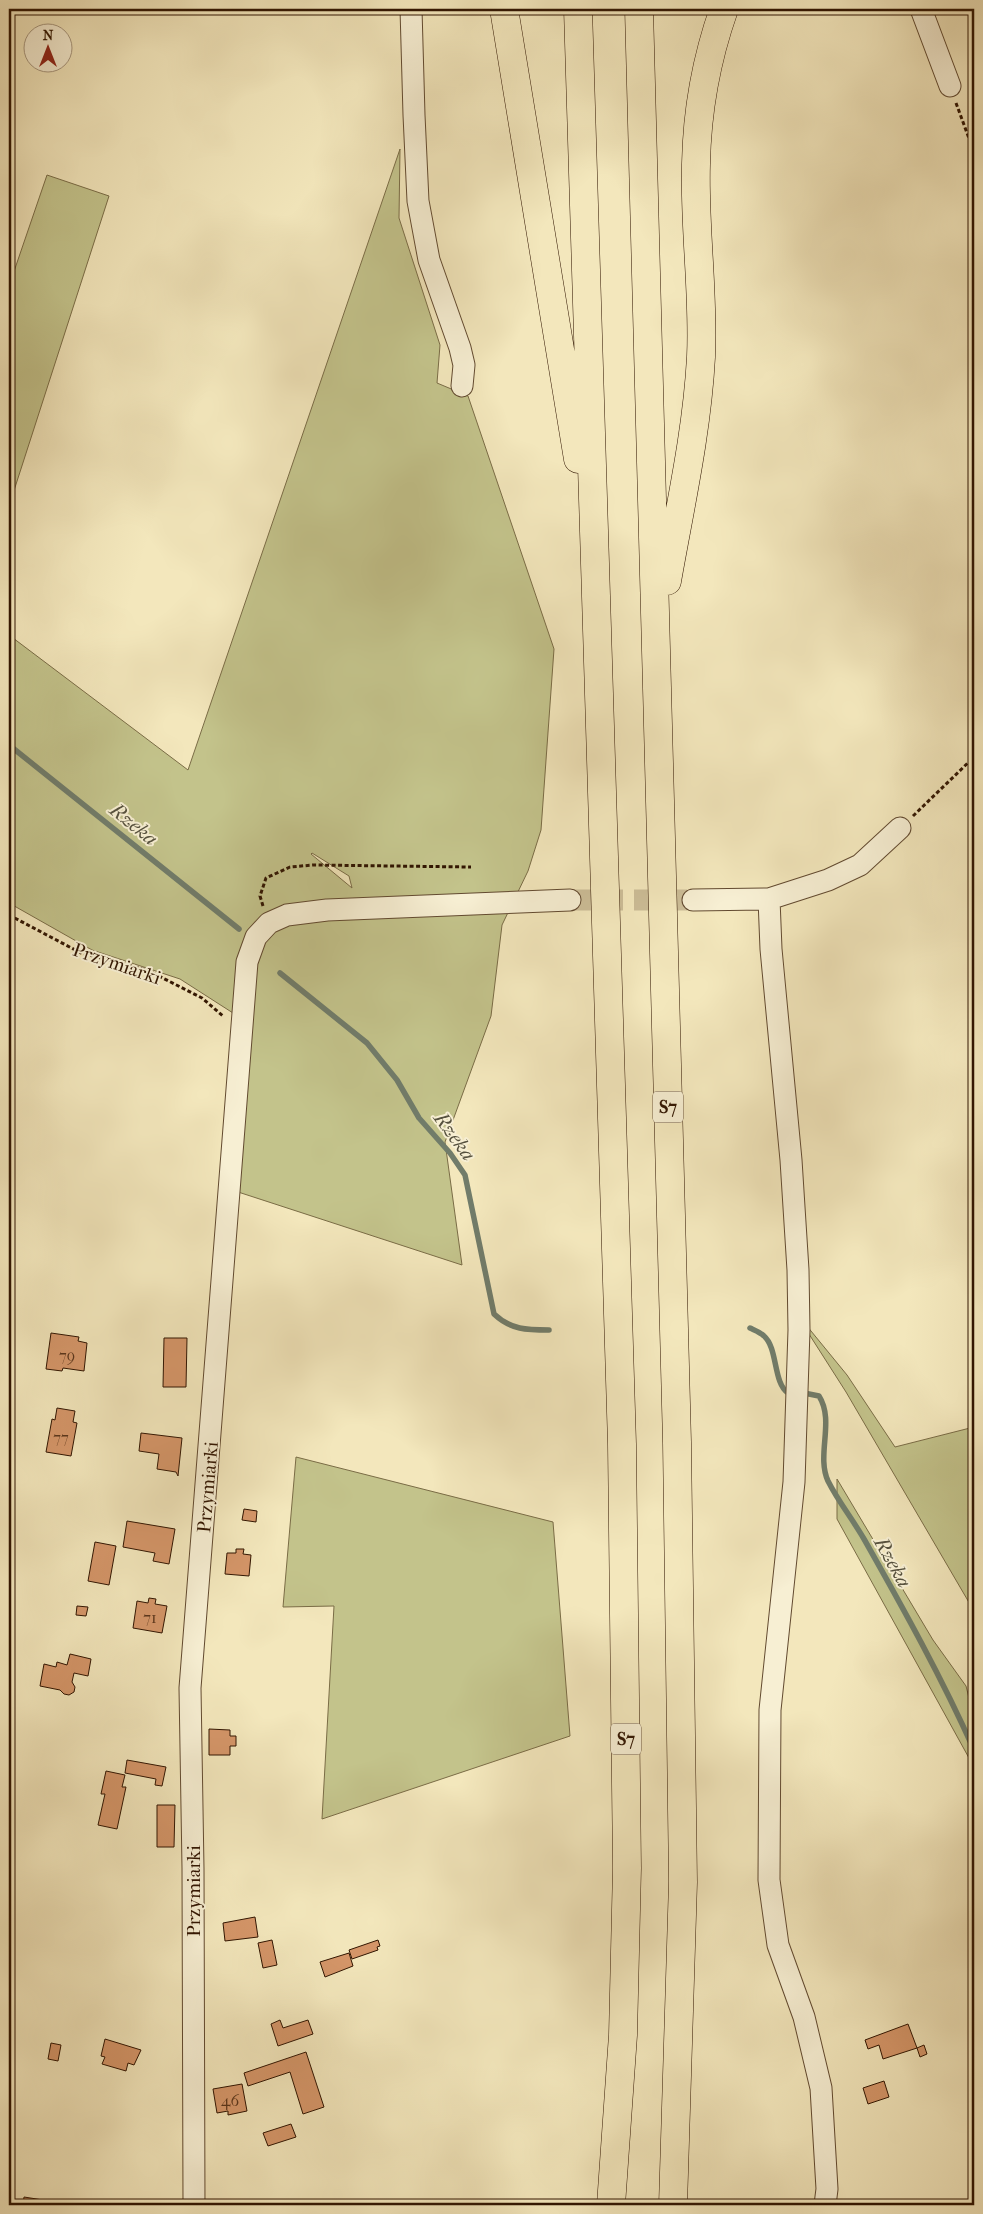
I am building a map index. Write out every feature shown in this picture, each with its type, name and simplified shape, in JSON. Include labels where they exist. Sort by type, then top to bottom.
[{"type":"highway","points":[[504,9],[597,578]]},
{"type":"highway","name":"S7","points":[[578,9],[597,578],[622,1444],[628,1868],[624,2034],[611,2205]]},
{"type":"highway","name":"S7","points":[[639,9],[677,1442],[683,1882],[673,2205]]},
{"type":"highway","points":[[656,639],[698,390],[701,356],[696,166],[698,127],[702,90],[710,51],[724,9]]},
{"type":"street","points":[[411,9],[412,79],[418,202],[429,260],[460,348],[464,365],[462,386]]},
{"type":"street","points":[[921,9],[950,86]]},
{"type":"street","points":[[693,900],[769,899],[828,880],[860,866],[900,828]]},
{"type":"street","points":[[769,899],[771,949],[791,1160],[798,1270],[799,1330],[794,1482],[770,1710],[769,1880],[778,1945],[804,2017],[821,2088],[827,2189],[826,2205]]},
{"type":"street","points":[[241,1036],[247,962],[256,937],[269,923],[286,915],[327,910],[570,900]]},
{"type":"street","name":"Przymiarki","points":[[194,2205],[194,1868],[190,1688],[214,1403],[241,1036]]},
{"type":"path","points":[[950,86],[974,152]]},
{"type":"path","points":[[900,828],[974,758]]},
{"type":"path","points":[[269,923],[260,896],[266,878],[290,867],[313,865],[471,867]]},
{"type":"path","name":"Przymiarki","points":[[9,915],[81,953],[147,970],[202,998],[232,1024],[241,1036]]},
{"type":"green space","points":[[400,149],[399,218],[440,345],[437,383],[468,396],[554,649],[541,830],[528,871],[502,925],[491,1016],[445,1142],[462,1265],[235,1191],[233,1013],[180,979],[92,950],[9,903],[9,635],[188,770]],"holes":[[[312,853],[349,876],[352,888],[311,854]]]},
{"type":"green space","points":[[47,175],[109,196],[9,506],[9,286]]},
{"type":"green space","points":[[793,1309],[847,1375],[895,1447],[974,1427],[974,1611],[846,1392]]},
{"type":"green space","points":[[296,1457],[553,1522],[570,1736],[322,1819],[334,1606],[283,1607]]},
{"type":"green space","points":[[837,1479],[933,1640],[966,1686],[974,1718],[974,1762],[969,1758],[837,1519]]},
{"type":"building","points":[[974,35],[974,59],[969,36]]},
{"type":"building","points":[[51,1333],[79,1337],[78,1341],[87,1343],[84,1371],[63,1368],[62,1371],[46,1369]]},
{"type":"building","points":[[164,1338],[187,1338],[186,1387],[163,1387]]},
{"type":"building","points":[[57,1408],[75,1411],[73,1422],[77,1423],[71,1456],[46,1452],[52,1419],[55,1420]]},
{"type":"building","points":[[141,1433],[182,1438],[178,1476],[176,1472],[157,1469],[159,1454],[139,1451]]},
{"type":"building","points":[[244,1509],[257,1511],[256,1522],[242,1520]]},
{"type":"building","points":[[127,1521],[175,1529],[169,1564],[153,1561],[155,1553],[123,1547]]},
{"type":"building","points":[[95,1542],[116,1546],[109,1585],[88,1581]]},
{"type":"building","points":[[236,1549],[244,1549],[243,1554],[251,1555],[249,1576],[225,1574],[227,1553],[236,1553]]},
{"type":"building","points":[[149,1598],[156,1599],[155,1604],[167,1606],[162,1633],[133,1628],[137,1601],[148,1603]]},
{"type":"building","points":[[77,1606],[88,1607],[86,1616],[76,1615]]},
{"type":"building","points":[[70,1654],[91,1659],[88,1676],[74,1673],[72,1682],[75,1687],[74,1692],[69,1695],[64,1694],[60,1690],[40,1686],[44,1664],[56,1667],[57,1662],[67,1665]]},
{"type":"building","points":[[209,1729],[230,1730],[230,1736],[236,1736],[236,1746],[230,1746],[230,1755],[209,1755]]},
{"type":"building","points":[[127,1760],[166,1767],[162,1786],[155,1785],[156,1779],[125,1773]]},
{"type":"building","points":[[106,1771],[125,1775],[122,1787],[126,1787],[117,1829],[98,1825],[105,1794],[101,1794]]},
{"type":"building","points":[[157,1805],[175,1805],[174,1847],[157,1847]]},
{"type":"building","points":[[255,1917],[258,1937],[225,1941],[223,1923]]},
{"type":"building","points":[[272,1940],[277,1965],[263,1968],[258,1943]]},
{"type":"building","points":[[378,1940],[380,1946],[377,1947],[378,1950],[352,1959],[349,1950]]},
{"type":"building","points":[[349,1953],[353,1966],[325,1977],[320,1962]]},
{"type":"building","points":[[280,2020],[283,2028],[308,2020],[313,2034],[278,2046],[271,2024]]},
{"type":"building","points":[[908,2024],[917,2048],[883,2059],[879,2045],[868,2049],[865,2040]]},
{"type":"building","points":[[105,2039],[141,2050],[134,2065],[128,2063],[126,2071],[102,2064],[105,2057],[101,2056]]},
{"type":"building","points":[[51,2043],[61,2045],[58,2061],[48,2059]]},
{"type":"building","points":[[924,2045],[927,2054],[920,2057],[917,2048]]},
{"type":"building","points":[[306,2052],[324,2107],[303,2114],[290,2072],[248,2086],[244,2073]]},
{"type":"building","points":[[884,2081],[889,2097],[868,2104],[863,2088]]},
{"type":"building","points":[[242,2084],[247,2111],[228,2115],[228,2111],[217,2113],[213,2089]]},
{"type":"building","points":[[291,2124],[296,2137],[268,2146],[263,2133]]},
{"type":"building","points":[[24,2197],[62,2203],[62,2205],[23,2205]]},
{"type":"waterway","name":"Rzeka","points":[[9,745],[239,929]]},
{"type":"waterway","name":"Rzeka","points":[[280,973],[367,1043],[397,1080],[419,1118],[450,1153],[465,1175],[494,1314],[513,1326],[534,1330],[549,1330]]},
{"type":"waterway","name":"Rzeka","points":[[750,1328],[759,1332],[768,1341],[772,1349],[780,1382],[788,1393]]},
{"type":"waterway","name":"Rzeka","points":[[804,1393],[819,1396],[823,1406],[826,1427],[824,1460],[828,1481],[864,1539],[908,1617],[949,1696],[974,1750]]},
{"type":"tunnel","points":[[570,900],[693,900]]}]
